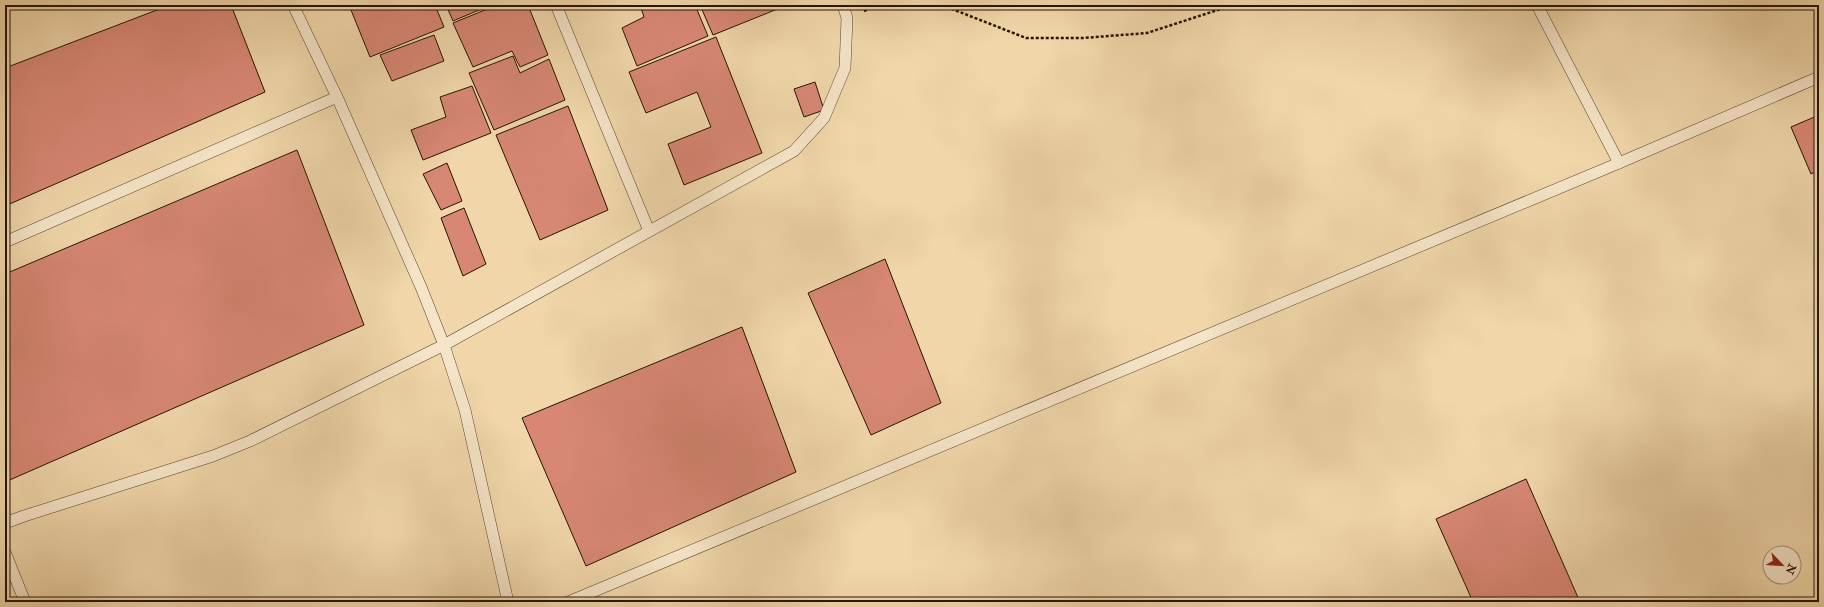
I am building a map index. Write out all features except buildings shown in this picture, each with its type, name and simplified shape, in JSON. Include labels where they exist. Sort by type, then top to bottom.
[{"type":"lane","points":[[293,5],[337,97],[421,287],[444,345],[465,410],[508,602]]},
{"type":"lane","points":[[556,5],[649,231]]},
{"type":"lane","points":[[5,524],[24,516],[221,454],[276,429],[444,345],[794,151],[824,118],[845,68],[847,18],[843,5]]},
{"type":"lane","points":[[1538,5],[1619,163]]},
{"type":"lane","points":[[568,602],[1819,78]]},
{"type":"lane","points":[[5,242],[337,97]]},
{"type":"lane","points":[[5,552],[25,602]]},
{"type":"path","points":[[942,5],[1026,38],[1076,38],[1147,33],[1233,5]]}]
